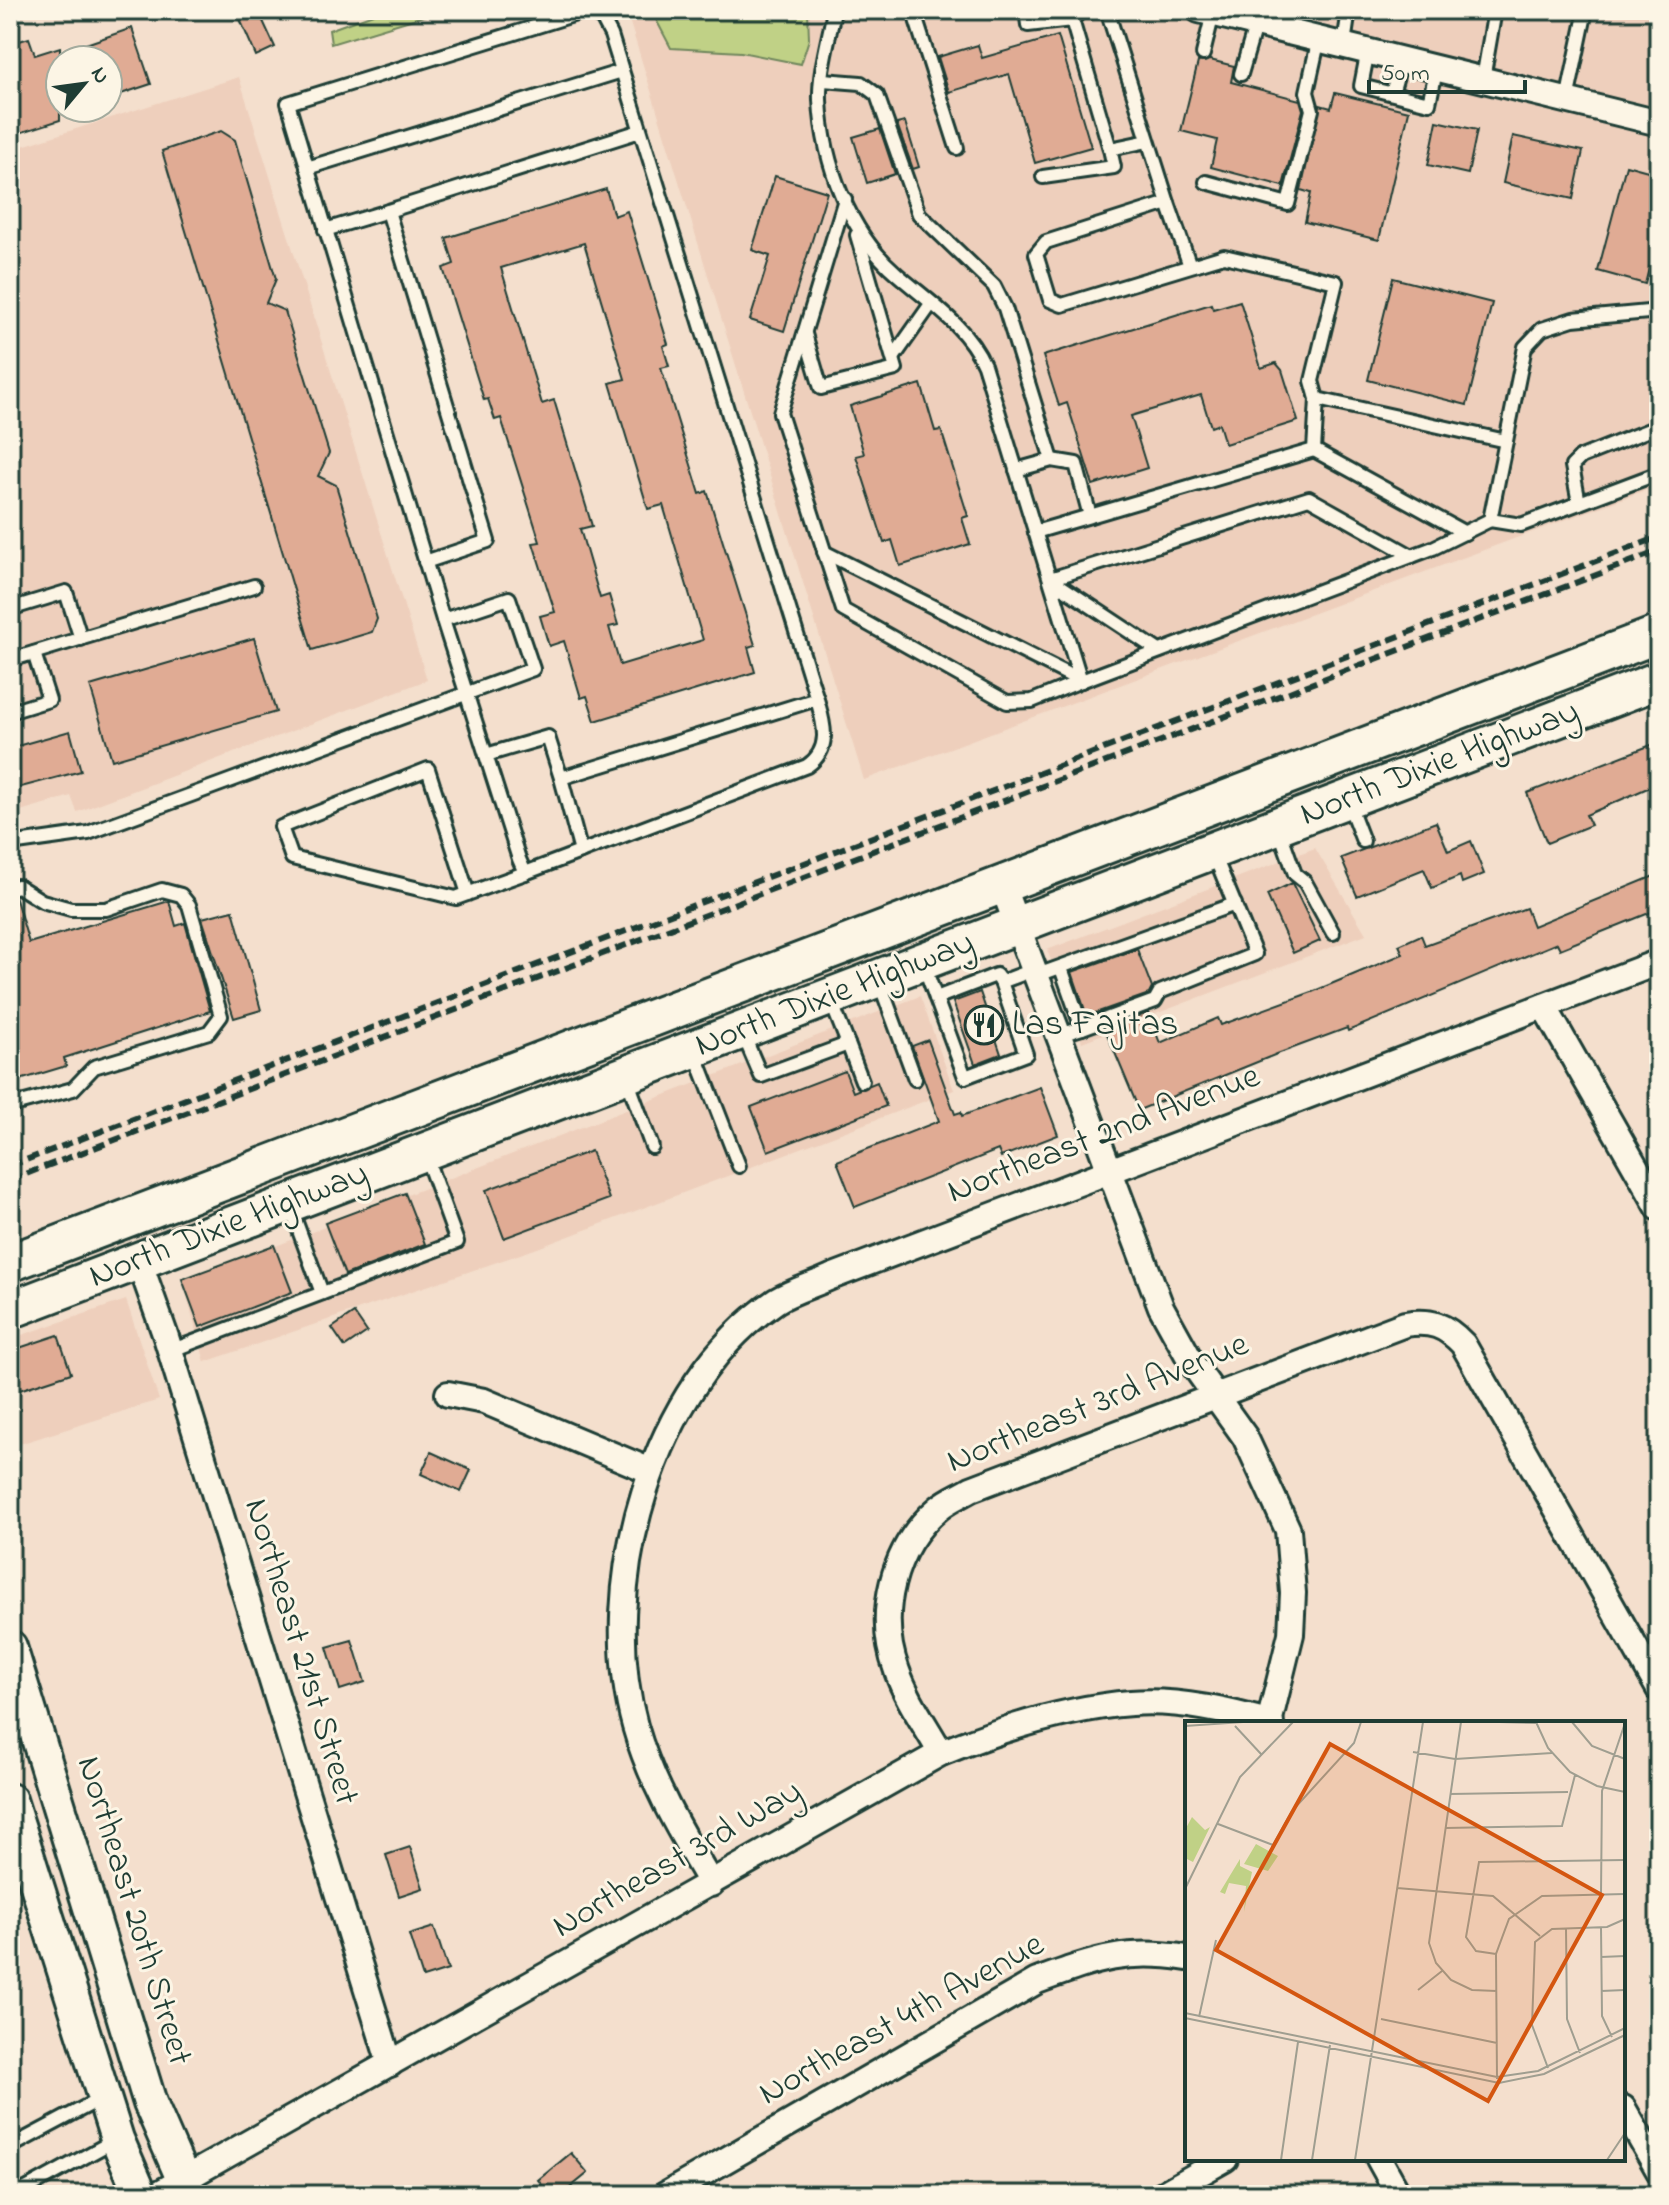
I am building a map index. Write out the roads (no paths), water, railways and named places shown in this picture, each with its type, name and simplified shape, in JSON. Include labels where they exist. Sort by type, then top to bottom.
[{"type":"main road","name":"North Dixie Highway","points":[[10,1263],[1659,634]]},
{"type":"main road","name":"North Dixie Highway","points":[[10,1310],[1659,680]]},
{"type":"main road","points":[[484,1082],[498,1123]]},
{"type":"street","points":[[1206,12],[1659,123]]},
{"type":"street","points":[[1002,885],[1161,1307],[1181,1345],[1245,1437],[1288,1530],[1293,1593],[1291,1634],[1271,1721]]},
{"type":"street","name":"Northeast 2nd Avenue","points":[[711,1884],[648,1768],[634,1722],[624,1615],[626,1563],[651,1471],[678,1413],[707,1370],[737,1334],[777,1300],[1659,962]]},
{"type":"street","points":[[1544,1006],[1659,1208]]},
{"type":"street","name":"Northeast 21st Street","points":[[139,1261],[170,1351],[390,2064]]},
{"type":"street","name":"Northeast 3rd Avenue","points":[[941,1753],[897,1673],[888,1635],[891,1587],[901,1557],[916,1533],[939,1507],[971,1489],[1405,1324],[1426,1321],[1447,1328],[1463,1344],[1659,1689]]},
{"type":"street","points":[[448,1394],[484,1401],[651,1471]]},
{"type":"street","name":"Northeast 20th Street","points":[[12,1662],[177,2190]]},
{"type":"street","name":"Northeast 3rd Way","points":[[177,2190],[390,2064],[941,1753],[997,1731],[1133,1703],[1211,1710],[1261,1721]]},
{"type":"street","points":[[10,1800],[23,1859],[117,2139],[141,2195]]},
{"type":"street","name":"Northeast 4th Avenue","points":[[665,2195],[1037,1981],[1098,1959],[1146,1951],[1185,1958]]},
{"type":"street","points":[[1625,2112],[1659,2171]]},
{"type":"street","points":[[1161,2195],[1221,2161]]},
{"type":"street","points":[[1380,2161],[1399,2195]]},
{"type":"lane","points":[[804,332],[821,388],[896,369],[855,228],[829,154],[820,99],[834,10]]},
{"type":"lane","points":[[913,10],[957,148]]},
{"type":"lane","points":[[1026,10],[1028,25],[1077,15],[1114,167],[1043,177]]},
{"type":"lane","points":[[1107,10],[1190,266]]},
{"type":"lane","points":[[1344,44],[1349,10]]},
{"type":"lane","points":[[1483,79],[1495,10]]},
{"type":"lane","points":[[1567,100],[1586,10]]},
{"type":"lane","points":[[468,894],[428,769],[281,827],[292,858],[456,898],[468,894],[525,873],[581,852],[807,766],[817,759],[825,740],[817,699],[611,35],[602,18],[586,11],[288,103],[425,562],[525,873]]},
{"type":"lane","points":[[1203,54],[1206,12]]},
{"type":"lane","points":[[1241,74],[1256,23]]},
{"type":"lane","points":[[1206,182],[1288,204],[1312,110],[1307,92],[1319,38]]},
{"type":"lane","points":[[1368,50],[1361,86],[1429,103],[1437,67]]},
{"type":"lane","points":[[1392,93],[1402,59]]},
{"type":"lane","points":[[307,168],[622,71]]},
{"type":"lane","points":[[823,80],[861,83],[877,95],[919,214],[994,286],[1005,308],[1052,460]]},
{"type":"lane","points":[[325,230],[640,131]]},
{"type":"lane","points":[[1110,149],[1148,141]]},
{"type":"lane","points":[[845,198],[780,413],[824,552],[843,610],[1007,702],[1032,701],[1412,556],[1490,520],[1521,525],[1659,473]]},
{"type":"lane","points":[[1168,203],[1046,242],[1036,254],[1050,300],[1062,305],[1224,256],[1336,282],[1312,381],[1317,399],[1314,450]]},
{"type":"lane","points":[[388,211],[488,541],[425,562]]},
{"type":"lane","points":[[855,228],[880,259],[973,339],[1081,681]]},
{"type":"lane","points":[[893,358],[931,304]]},
{"type":"lane","points":[[1490,520],[1525,347],[1542,329],[1573,319],[1659,311]]},
{"type":"lane","points":[[1317,399],[1506,441]]},
{"type":"lane","points":[[1579,503],[1572,466],[1581,457],[1659,426]]},
{"type":"lane","points":[[1035,532],[1314,450],[1465,533]]},
{"type":"lane","points":[[1016,470],[1052,460],[1076,464],[1090,516]]},
{"type":"lane","points":[[1050,579],[1309,498],[1412,556]]},
{"type":"lane","points":[[824,552],[1081,681]]},
{"type":"lane","points":[[1050,579],[1159,651]]},
{"type":"lane","points":[[10,660],[254,586]]},
{"type":"lane","points":[[10,609],[66,592],[81,639]]},
{"type":"lane","points":[[10,844],[88,833],[533,669],[509,598],[443,620]]},
{"type":"lane","points":[[10,712],[49,700],[34,653]]},
{"type":"lane","points":[[561,778],[817,699]]},
{"type":"lane","points":[[486,755],[548,737],[581,852]]},
{"type":"lane","points":[[1346,799],[1363,841]]},
{"type":"lane","points":[[1277,826],[1295,874],[1305,882],[1333,933]]},
{"type":"lane","points":[[1057,1036],[1155,1001],[1160,992],[1255,954],[1212,850]]},
{"type":"lane","points":[[10,888],[18,886],[42,901],[71,909],[106,909],[162,890],[181,895],[189,905],[221,1016],[209,1032],[94,1067],[73,1089],[10,1106]]},
{"type":"lane","points":[[1001,982],[1061,968],[1235,904]]},
{"type":"lane","points":[[922,961],[965,1077],[1026,1054],[996,975],[936,998]]},
{"type":"lane","points":[[1061,968],[1082,1028]]},
{"type":"lane","points":[[878,978],[915,1079]]},
{"type":"lane","points":[[829,997],[862,1081]]},
{"type":"lane","points":[[741,1031],[761,1076],[848,1044]]},
{"type":"lane","points":[[693,1049],[739,1166]]},
{"type":"lane","points":[[625,1075],[652,1147]]},
{"type":"lane","points":[[170,1351],[457,1242],[424,1152]]},
{"type":"lane","points":[[289,1204],[322,1293]]},
{"type":"lane","points":[[10,2147],[104,2097]]},
{"type":"lane","points":[[15,2195],[117,2139]]},
{"type":"railway","points":[[10,1166],[1659,537]]},
{"type":"railway","points":[[10,1180],[1659,551]]},
{"type":"place","name":"Las Fajitas","points":[[984,1025]]}]
